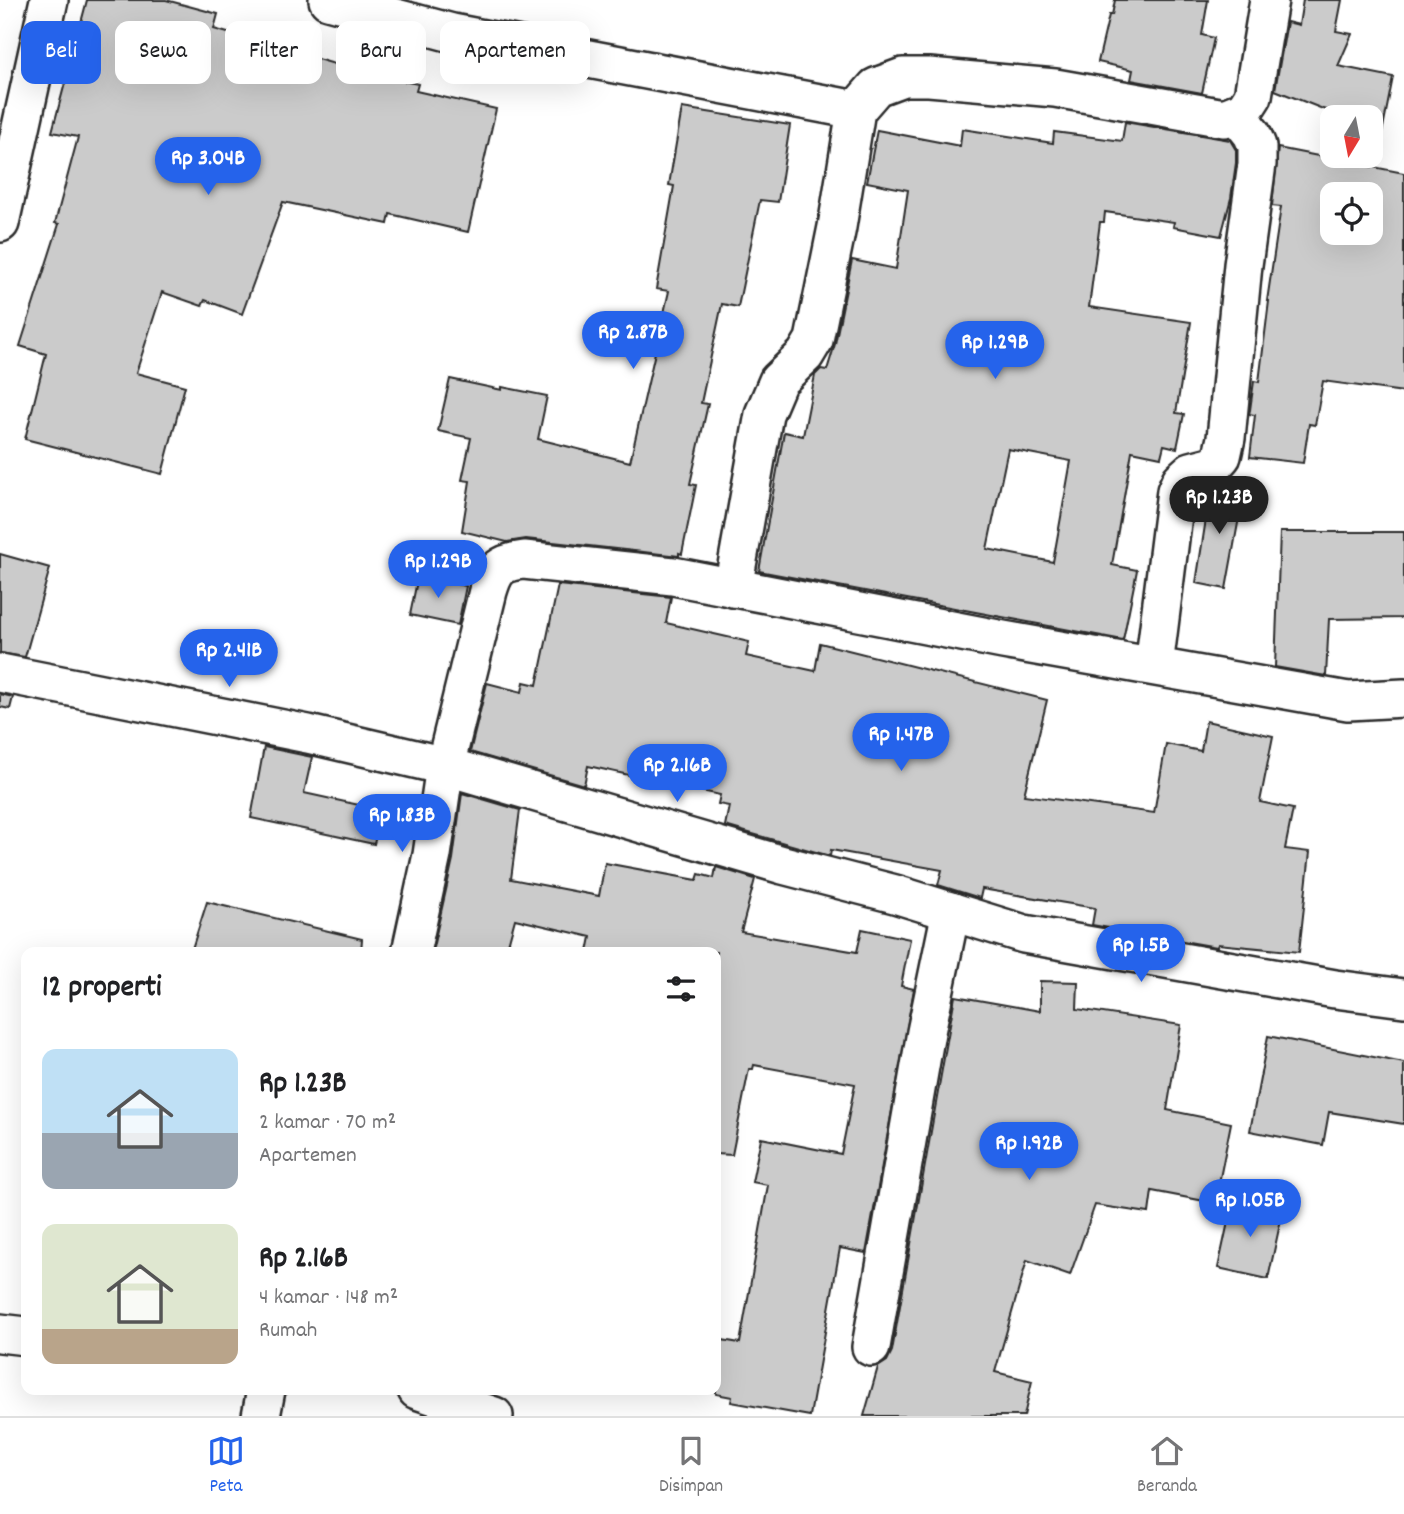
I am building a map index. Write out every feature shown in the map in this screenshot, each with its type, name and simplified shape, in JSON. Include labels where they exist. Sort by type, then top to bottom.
[{"type":"street","points":[[0,223],[49,0]]},
{"type":"street","points":[[328,0],[452,33],[856,110]]},
{"type":"street","points":[[733,588],[764,414],[778,382],[805,355],[814,340],[837,227],[856,110],[876,87],[903,77],[929,77],[1055,88],[1224,118],[1244,110],[1253,96],[1269,0]]},
{"type":"street","points":[[1154,666],[1176,491],[1181,480],[1191,471],[1214,465],[1222,456],[1226,438],[1257,146],[1252,134],[1236,114]]},
{"type":"street","points":[[412,947],[432,855],[445,766],[488,591],[494,572],[507,562],[524,560],[673,576],[1348,701],[1404,698]]},
{"type":"street","points":[[0,673],[309,734],[445,766],[1024,934],[1404,998]]},
{"type":"street","points":[[871,1347],[950,911]]},
{"type":"street","points":[[0,1333],[21,1335]]},
{"type":"street","points":[[261,1416],[265,1395]]},
{"type":"street","points":[[432,1395],[495,1416]]},
{"type":"building","points":[[87,0],[166,0],[218,14],[214,29],[225,32],[225,84],[322,84],[322,60],[336,64],[336,84],[418,84],[416,91],[496,109],[468,232],[390,214],[388,224],[283,202],[242,314],[205,300],[202,306],[162,292],[136,373],[185,386],[162,474],[25,439],[46,354],[20,346],[59,224],[55,223],[78,137],[52,132],[65,84],[101,84],[101,21],[81,21]]},
{"type":"building","points":[[1115,0],[1208,0],[1202,35],[1214,38],[1202,93],[1131,80],[1133,70],[1098,62]]},
{"type":"building","points":[[1303,0],[1342,0],[1336,31],[1352,34],[1338,66],[1393,77],[1383,128],[1383,105],[1320,105],[1320,108],[1275,90],[1287,22],[1299,25]]},
{"type":"building","points":[[682,108],[790,125],[778,202],[760,200],[738,307],[722,304],[701,403],[708,404],[690,484],[696,485],[682,554],[679,553],[679,556],[526,539],[507,542],[462,531],[470,481],[462,480],[471,438],[438,431],[450,379],[547,396],[538,439],[630,462],[669,291],[656,289],[674,186],[669,185]]},
{"type":"building","points":[[1125,122],[1230,140],[1236,150],[1231,198],[1221,236],[1173,227],[1174,222],[1105,212],[1104,222],[1100,222],[1089,307],[1191,322],[1176,413],[1184,414],[1177,448],[1164,445],[1161,457],[1132,451],[1112,565],[1137,570],[1123,640],[759,571],[784,432],[803,436],[815,375],[821,369],[827,370],[835,344],[852,260],[896,269],[908,190],[867,182],[877,130],[960,146],[962,129],[1053,143],[1054,132],[1122,141]],"holes":[[[1008,449],[1071,461],[1053,562],[987,549]]]},
{"type":"building","points":[[1278,148],[1320,156],[1320,168],[1379,168],[1404,173],[1404,392],[1323,381],[1315,425],[1309,424],[1303,463],[1250,457],[1255,415],[1249,414],[1254,381],[1259,382],[1267,301],[1281,207],[1272,206]]},
{"type":"building","points":[[1211,487],[1244,490],[1226,589],[1196,583]]},
{"type":"building","points":[[1280,532],[1404,532],[1404,618],[1329,619],[1326,676],[1275,667]]},
{"type":"building","points":[[0,554],[50,568],[25,657],[0,653]]},
{"type":"building","points":[[418,576],[466,586],[458,625],[410,615]]},
{"type":"building","points":[[558,585],[671,597],[666,623],[749,642],[746,656],[815,671],[820,643],[1047,700],[1024,795],[1154,813],[1166,744],[1201,751],[1206,721],[1273,736],[1260,802],[1293,809],[1285,849],[1310,852],[1299,952],[1218,944],[1217,947],[1092,925],[1095,908],[982,889],[980,898],[938,885],[942,870],[831,850],[830,856],[725,826],[729,806],[718,804],[720,795],[588,766],[584,785],[470,752],[487,683],[522,692],[524,682],[537,685]]},
{"type":"building","points":[[0,694],[13,697],[10,709],[0,707]]},
{"type":"building","points":[[264,747],[312,757],[304,793],[382,810],[374,844],[251,818]]},
{"type":"building","points":[[462,793],[520,810],[511,879],[599,896],[605,863],[697,880],[699,874],[714,878],[716,867],[755,879],[741,932],[857,952],[862,929],[910,939],[901,986],[914,989],[866,1253],[840,1248],[810,1416],[731,1402],[732,1397],[721,1395],[721,1340],[740,1343],[768,1185],[752,1182],[761,1138],[841,1154],[855,1084],[754,1065],[753,1069],[749,1069],[732,1155],[721,1154],[721,947],[589,947],[591,937],[515,919],[507,947],[433,947],[453,859]]},
{"type":"building","points":[[207,902],[362,939],[361,947],[193,947]]},
{"type":"building","points":[[1040,981],[1078,982],[1077,1009],[1181,1025],[1167,1110],[1231,1123],[1215,1203],[1152,1191],[1149,1213],[1095,1205],[1070,1275],[1027,1260],[995,1372],[1032,1381],[1024,1416],[864,1416],[878,1367],[887,1361],[892,1351],[955,996],[1040,1011]]},
{"type":"building","points":[[1268,1036],[1404,1063],[1404,1124],[1329,1112],[1323,1145],[1250,1131]]},
{"type":"building","points":[[1233,1199],[1283,1210],[1268,1279],[1218,1268]]}]
